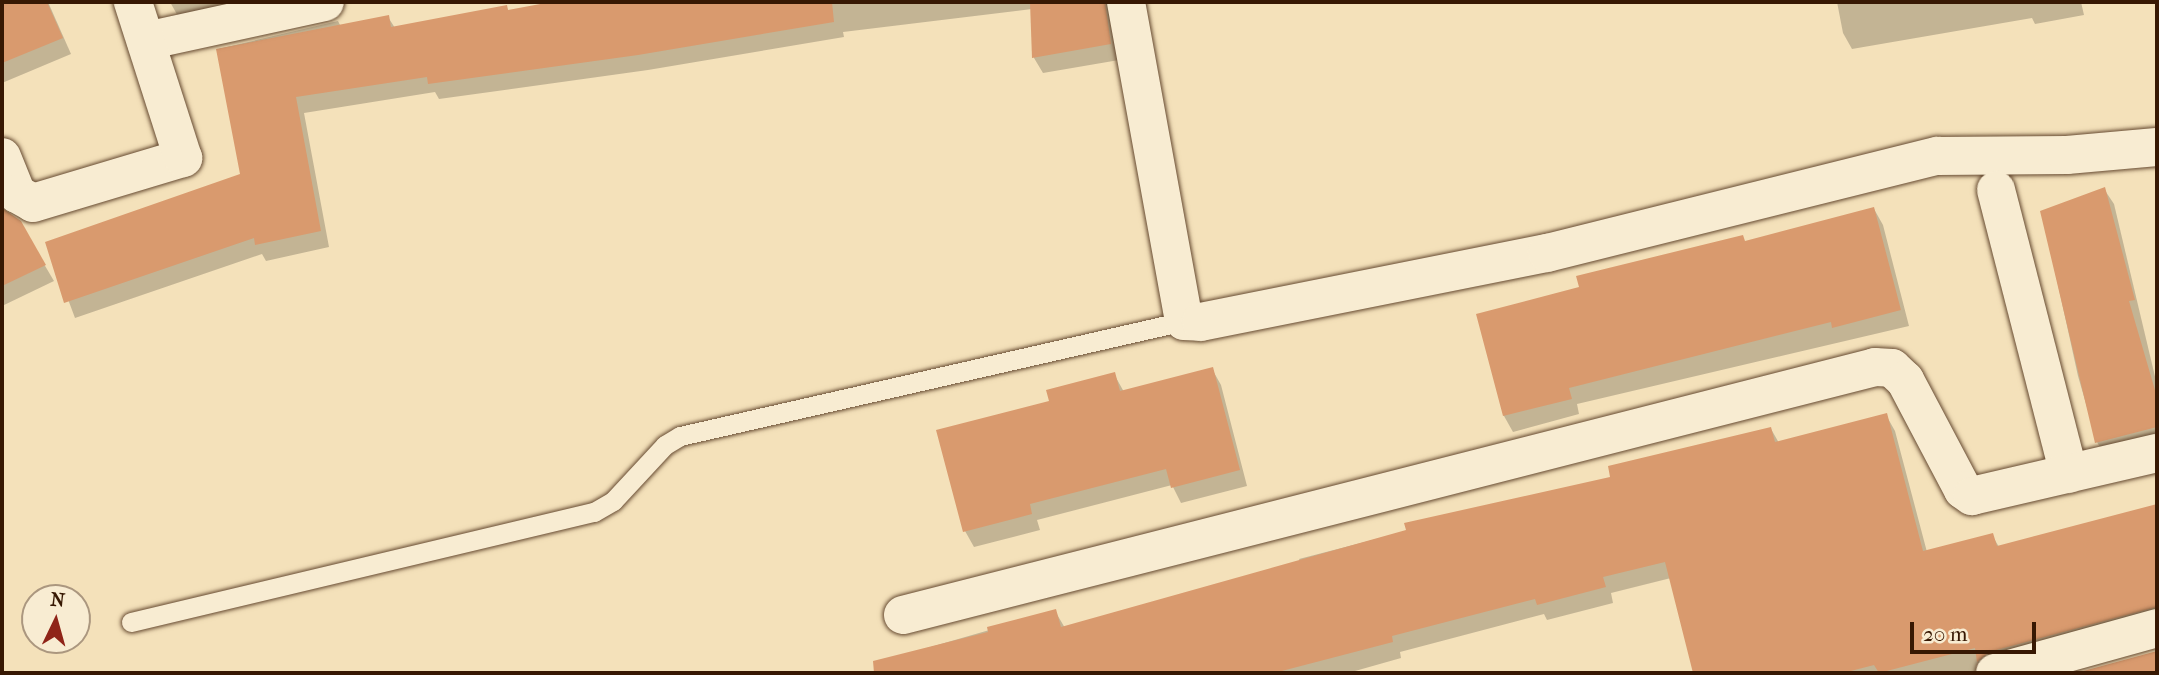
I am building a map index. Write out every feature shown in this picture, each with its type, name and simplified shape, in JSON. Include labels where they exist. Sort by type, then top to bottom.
[{"type":"street","points":[[2,156],[17,194],[33,203],[183,158],[134,2]]},
{"type":"street","points":[[146,41],[325,2]]},
{"type":"street","points":[[1126,2],[1184,321],[1201,323],[1547,253],[1937,156],[2067,155],[2157,147]]},
{"type":"street","points":[[1996,190],[2069,474]]},
{"type":"street","points":[[903,615],[1875,367],[1892,368],[1905,380],[1963,490],[1972,496],[2157,453]]},
{"type":"street","points":[[1995,673],[2157,628]]},
{"type":"lane","points":[[131,622],[594,512],[613,501],[664,444],[680,436],[1184,321]]},
{"type":"building","points":[[2,2],[47,2],[63,38],[2,63]]},
{"type":"building","points":[[551,2],[832,2],[834,22],[638,55],[428,84],[427,77],[296,97],[321,231],[255,245],[254,238],[64,303],[45,242],[240,174],[216,49],[389,15],[391,27],[507,5],[508,10]]},
{"type":"building","points":[[1030,2],[1105,2],[1111,44],[1032,58]]},
{"type":"building","points":[[2105,187],[2135,300],[2129,301],[2157,397],[2157,427],[2095,443],[2040,211]]},
{"type":"building","points":[[1874,207],[1901,310],[1832,328],[1831,322],[1569,388],[1572,399],[1503,416],[1476,314],[1579,287],[1576,276],[1743,235],[1745,241]]},
{"type":"building","points":[[2,208],[21,221],[46,265],[2,286]]},
{"type":"building","points":[[1213,367],[1240,470],[1171,488],[1166,469],[1030,504],[1032,514],[963,532],[936,430],[1049,401],[1046,390],[1115,372],[1120,391]]},
{"type":"building","points":[[1887,413],[1923,551],[1993,533],[1997,546],[2157,504],[2157,607],[1989,652],[1977,662],[1975,648],[1879,673],[1874,665],[1843,673],[1693,673],[1665,562],[1603,577],[1606,587],[1537,605],[1535,599],[1392,636],[1393,642],[1274,673],[874,673],[873,661],[988,632],[987,627],[1056,609],[1061,627],[1406,530],[1404,523],[1610,477],[1608,466],[1771,427],[1775,442]]},
{"type":"building","points":[[2157,651],[2157,673],[2076,673]]}]
